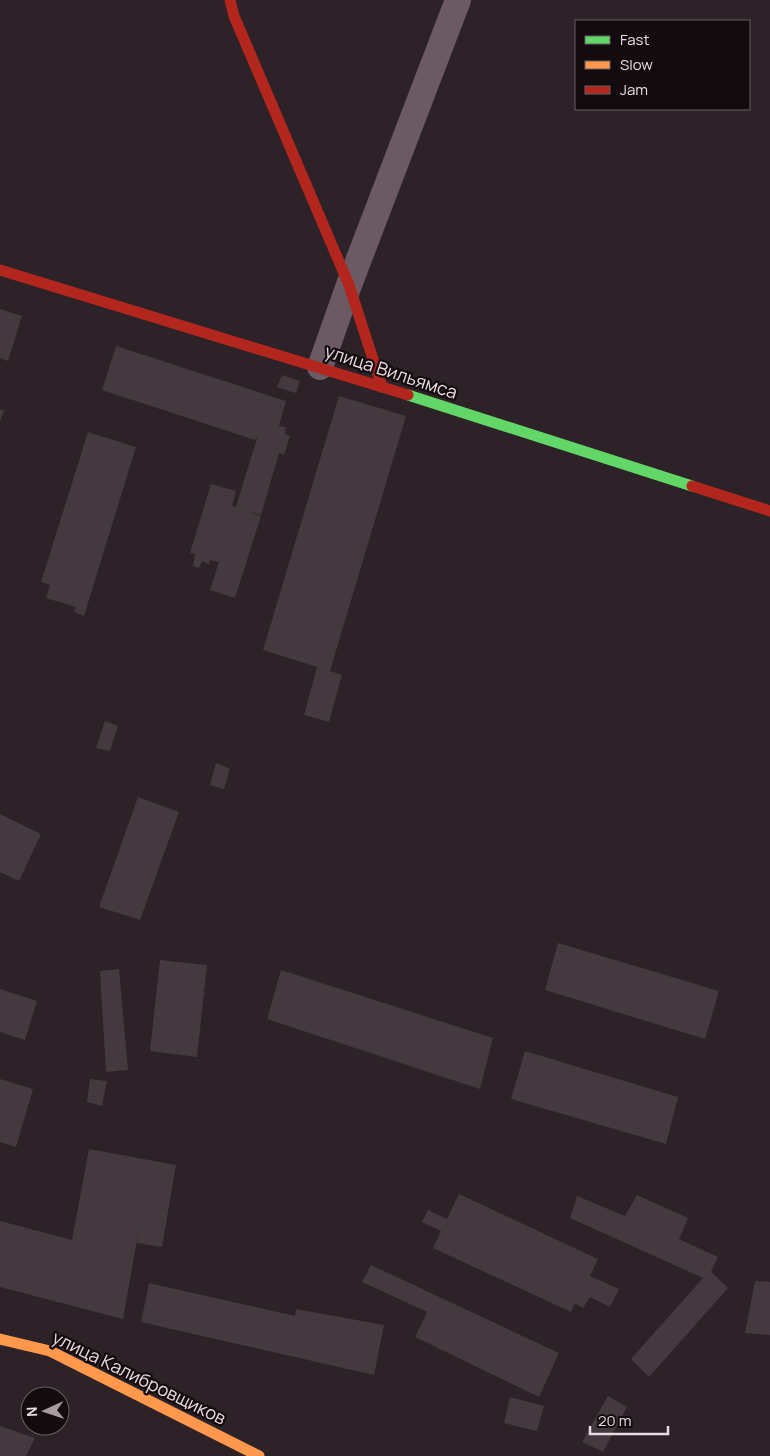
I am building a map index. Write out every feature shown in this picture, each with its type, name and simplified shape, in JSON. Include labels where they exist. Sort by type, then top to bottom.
[{"type":"street","points":[[230,0],[234,16],[349,285],[382,387]]},
{"type":"street","points":[[320,367],[349,285],[458,0]]},
{"type":"street","name":"улица Вильямса","points":[[0,270],[320,367],[770,511]]},
{"type":"street","name":"улица Калибровщиков","points":[[0,1339],[50,1351],[259,1456]]},
{"type":"building","points":[[0,309],[22,316],[8,361],[0,358]]},
{"type":"building","points":[[116,346],[286,401],[279,426],[286,427],[285,434],[290,436],[284,455],[279,453],[261,515],[243,510],[261,516],[235,598],[210,590],[219,562],[210,560],[209,564],[202,561],[199,568],[193,566],[195,554],[190,553],[211,484],[236,491],[232,506],[236,507],[258,435],[255,440],[102,390]]},
{"type":"building","points":[[282,375],[300,381],[296,393],[277,387]]},
{"type":"building","points":[[339,396],[406,416],[330,671],[342,675],[329,722],[304,715],[317,667],[263,650]]},
{"type":"building","points":[[0,409],[4,411],[0,422]]},
{"type":"building","points":[[88,432],[136,447],[84,616],[74,612],[76,607],[46,598],[50,585],[41,582]]},
{"type":"building","points":[[105,721],[118,726],[110,751],[96,748]]},
{"type":"building","points":[[216,763],[230,769],[224,789],[210,785]]},
{"type":"building","points":[[138,797],[179,812],[140,920],[99,907]]},
{"type":"building","points":[[0,814],[41,834],[19,881],[0,872]]},
{"type":"building","points":[[558,943],[719,991],[705,1039],[545,990]]},
{"type":"building","points":[[160,960],[207,965],[197,1057],[150,1051]]},
{"type":"building","points":[[119,969],[128,1070],[106,1072],[100,971]]},
{"type":"building","points":[[281,970],[493,1038],[480,1089],[267,1019]]},
{"type":"building","points":[[0,989],[37,1001],[25,1040],[0,1032]]},
{"type":"building","points":[[525,1051],[678,1097],[666,1144],[511,1099]]},
{"type":"building","points":[[0,1079],[33,1089],[16,1147],[0,1142]]},
{"type":"building","points":[[90,1079],[107,1081],[102,1106],[87,1102]]},
{"type":"building","points":[[89,1149],[176,1165],[162,1247],[137,1243],[140,1223],[123,1319],[0,1287],[0,1221],[72,1240]]},
{"type":"building","points":[[459,1194],[598,1259],[590,1276],[619,1289],[610,1307],[590,1297],[583,1308],[575,1303],[571,1312],[433,1248],[441,1231],[422,1222],[428,1210],[447,1219]]},
{"type":"building","points":[[637,1195],[688,1218],[679,1239],[718,1257],[711,1272],[728,1288],[649,1377],[631,1359],[703,1278],[570,1218],[577,1196],[625,1216]]},
{"type":"building","points":[[371,1265],[559,1353],[539,1397],[415,1337],[427,1312],[362,1282]]},
{"type":"building","points":[[755,1281],[770,1282],[770,1335],[745,1333]]},
{"type":"building","points":[[149,1283],[295,1316],[296,1309],[384,1325],[374,1375],[141,1322]]},
{"type":"building","points":[[608,1396],[627,1407],[603,1452],[582,1442]]},
{"type":"building","points":[[510,1397],[544,1406],[537,1431],[504,1423]]},
{"type":"building","points":[[0,1426],[20,1433],[20,1436],[35,1438],[26,1456],[0,1456]]},
{"type":"traffic: fast","points":[[408,395],[692,486]]},
{"type":"traffic: slow","points":[[0,1339],[50,1351],[259,1456]]},
{"type":"traffic: jam","points":[[230,0],[234,16],[349,285],[382,387]]},
{"type":"traffic: jam","points":[[0,270],[408,395]]},
{"type":"traffic: jam","points":[[692,486],[770,511]]}]
